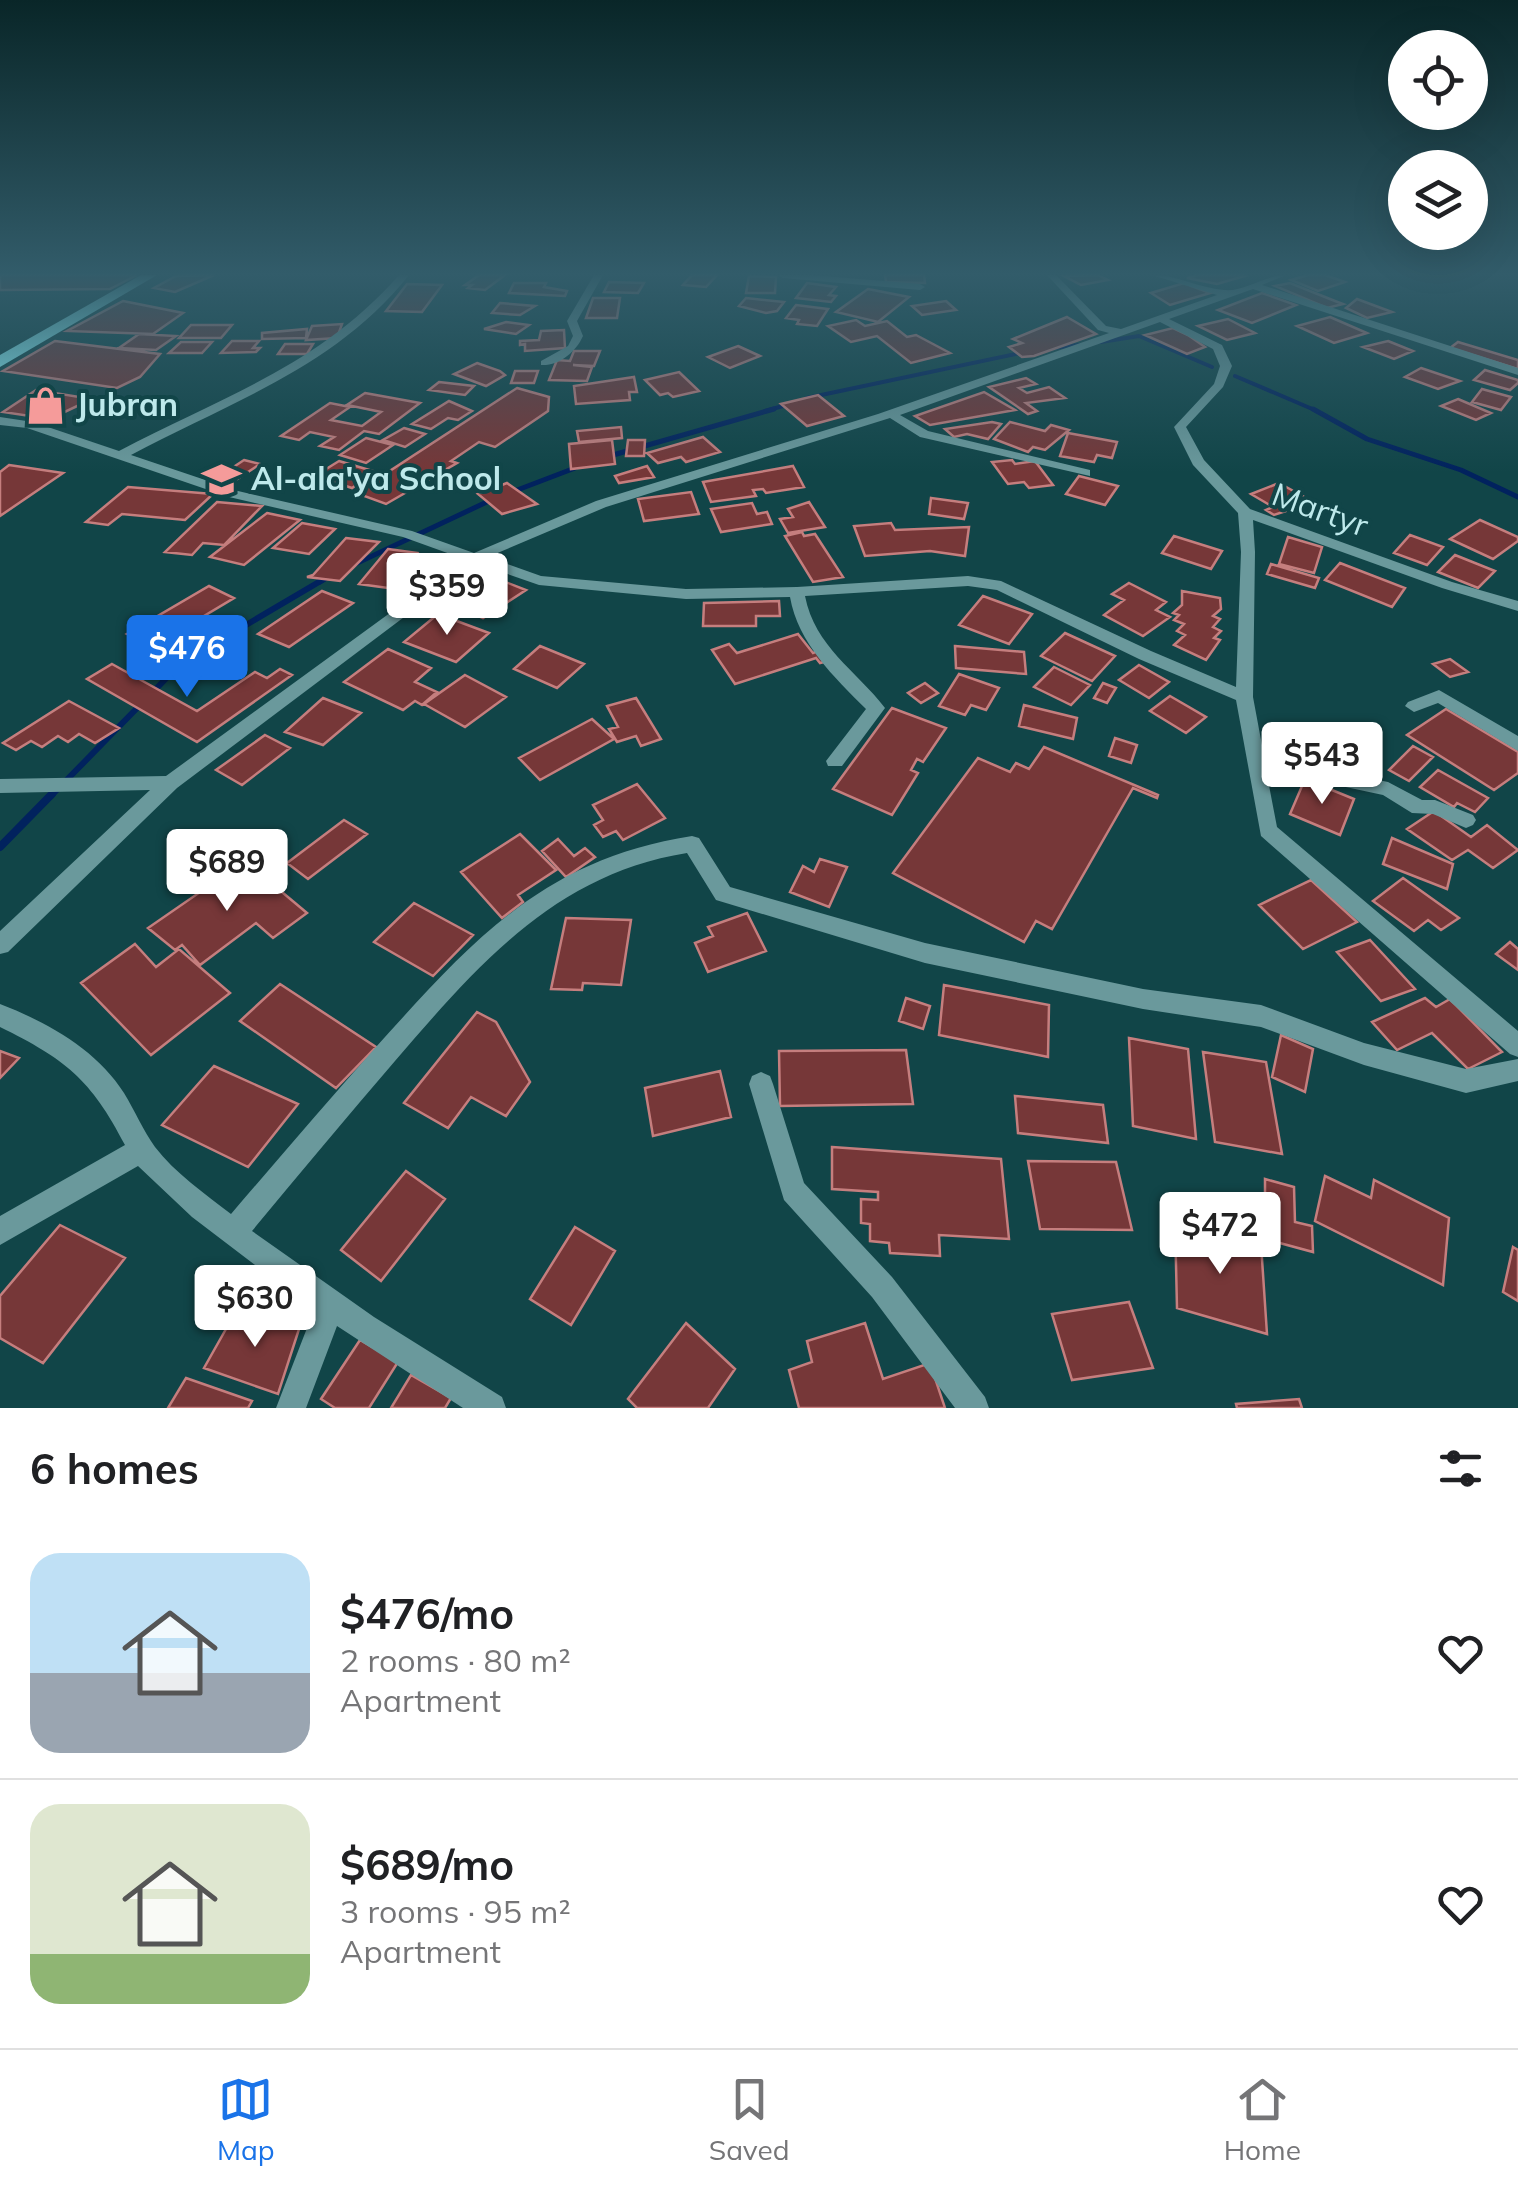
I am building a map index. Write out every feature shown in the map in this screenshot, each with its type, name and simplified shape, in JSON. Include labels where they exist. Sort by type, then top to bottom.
[{"type":"main road","points":[[0,362],[36,341]]},
{"type":"street","points":[[122,455],[326,352],[339,341]]},
{"type":"street","points":[[546,364],[572,348],[576,341]]},
{"type":"street","points":[[0,946],[170,783],[474,558],[601,504],[890,414],[1083,341]]},
{"type":"street","name":"Martyr","points":[[1203,341],[1218,347],[1226,366],[1219,384],[1180,427],[1198,462],[1245,512],[1447,586],[1518,606]]},
{"type":"street","points":[[1422,341],[1518,372]]},
{"type":"street","points":[[890,414],[924,434],[1085,473]]},
{"type":"street","points":[[0,421],[29,425],[234,494],[407,534],[539,580],[686,594],[796,592],[924,582],[968,581],[1001,586],[1144,656],[1244,697]]},
{"type":"street","points":[[1245,512],[1248,552],[1244,697],[1268,831],[1518,1046]]},
{"type":"street","points":[[796,592],[798,611],[834,666],[876,708],[835,761]]},
{"type":"street","points":[[1414,706],[1439,696],[1518,745]]},
{"type":"street","points":[[1255,761],[1388,789],[1418,808],[1435,806],[1466,820]]},
{"type":"street","points":[[0,786],[170,783]]},
{"type":"street","points":[[234,1232],[340,1104],[480,950],[532,907],[630,858],[671,846],[692,844],[723,894],[908,949],[1143,999],[1261,1016],[1364,1054],[1466,1080],[1518,1070]]},
{"type":"street","points":[[0,1015],[72,1050],[114,1098],[139,1151],[234,1232],[330,1306],[491,1408]]},
{"type":"street","points":[[762,1084],[793,1190],[882,1287],[974,1408]]},
{"type":"street","points":[[0,1232],[139,1151]]},
{"type":"street","points":[[291,1408],[330,1306]]},
{"type":"building","points":[[55,341],[160,354],[140,377],[117,388],[3,371]]},
{"type":"building","points":[[129,341],[169,341],[156,350],[119,348]]},
{"type":"building","points":[[232,341],[259,341],[253,348],[260,348],[256,352],[221,353]]},
{"type":"building","points":[[520,341],[565,341],[565,348],[525,351],[525,344],[520,345]]},
{"type":"building","points":[[883,341],[927,341],[950,353],[911,363]]},
{"type":"building","points":[[1017,341],[1077,341],[1022,357],[1009,347],[1022,343]]},
{"type":"building","points":[[1158,341],[1196,341],[1205,347],[1187,354]]},
{"type":"building","points":[[1388,341],[1413,351],[1394,359],[1363,347]]},
{"type":"building","points":[[181,342],[212,342],[202,353],[169,353]]},
{"type":"building","points":[[1458,342],[1518,360],[1518,369],[1450,348]]},
{"type":"building","points":[[285,344],[313,344],[307,354],[278,354]]},
{"type":"building","points":[[738,346],[760,356],[730,368],[708,357]]},
{"type":"building","points":[[574,351],[600,351],[594,366],[573,365],[592,367],[587,381],[549,380],[557,360],[570,361]]},
{"type":"building","points":[[477,363],[505,375],[486,386],[454,374]]},
{"type":"building","points":[[1421,368],[1460,381],[1438,389],[1405,377]]},
{"type":"building","points":[[1485,370],[1518,383],[1510,390],[1474,380]]},
{"type":"building","points":[[515,371],[538,371],[534,383],[511,383]]},
{"type":"building","points":[[679,372],[699,391],[673,397],[668,393],[660,395],[645,380]]},
{"type":"building","points":[[634,377],[637,392],[629,392],[630,400],[576,404],[574,386]]},
{"type":"building","points":[[1026,378],[1036,384],[1019,388],[1027,393],[1049,387],[1065,398],[1026,403],[1037,411],[1028,414],[989,387]]},
{"type":"building","points":[[439,382],[474,386],[465,395],[429,390]]},
{"type":"building","points":[[517,388],[549,397],[548,411],[495,447],[479,442],[451,461],[457,463],[386,504],[356,493]]},
{"type":"building","points":[[1482,389],[1511,397],[1501,410],[1472,402]]},
{"type":"building","name":"Jubran","points":[[36,390],[92,399],[50,419],[3,412]]},
{"type":"building","points":[[984,392],[1015,410],[930,425],[915,416]]},
{"type":"building","points":[[365,393],[420,403],[379,434],[364,431],[339,450],[320,446],[334,437],[310,432],[299,440],[281,436],[330,403],[350,407],[331,420],[362,426],[381,412],[347,405]]},
{"type":"building","points":[[818,395],[844,416],[807,426],[781,404]]},
{"type":"building","points":[[1458,399],[1491,413],[1476,420],[1441,406]]},
{"type":"building","points":[[449,401],[472,411],[458,420],[448,418],[431,429],[412,424]]},
{"type":"building","points":[[1010,422],[1045,431],[1051,425],[1069,430],[1045,450],[1033,447],[1028,452],[994,439]]},
{"type":"building","points":[[1001,424],[988,439],[967,434],[954,437],[945,429]]},
{"type":"building","points":[[621,427],[622,438],[579,442],[577,431]]},
{"type":"building","points":[[404,428],[425,434],[405,447],[383,440]]},
{"type":"building","points":[[1068,433],[1117,442],[1112,458],[1097,455],[1094,462],[1060,456]]},
{"type":"building","points":[[703,437],[720,452],[686,462],[681,457],[658,463],[647,453]]},
{"type":"building","points":[[366,438],[393,445],[366,463],[340,455]]},
{"type":"building","points":[[612,440],[615,464],[571,469],[569,444]]},
{"type":"building","points":[[628,440],[645,440],[644,456],[626,456]]},
{"type":"building","points":[[244,460],[260,464],[236,480],[220,476]]},
{"type":"building","points":[[1012,460],[1015,464],[1035,461],[1053,485],[1029,488],[1024,482],[1008,484],[992,462]]},
{"type":"building","points":[[339,461],[376,472],[352,488],[315,476]]},
{"type":"building","points":[[9,465],[63,473],[0,516],[0,472]]},
{"type":"building","points":[[647,466],[654,477],[619,483],[615,476]]},
{"type":"building","points":[[793,466],[804,487],[766,493],[763,489],[753,490],[756,496],[711,502],[703,482]]},
{"type":"building","points":[[1079,476],[1118,486],[1105,505],[1066,494]]},
{"type":"building","points":[[507,483],[537,504],[502,514],[478,494]]},
{"type":"building","points":[[1279,483],[1306,498],[1283,506],[1289,510],[1274,515],[1266,510],[1273,507],[1251,494]]},
{"type":"building","points":[[128,487],[213,494],[185,520],[122,514],[108,525],[86,522]]},
{"type":"building","points":[[691,492],[699,514],[644,521],[638,499]]},
{"type":"building","points":[[931,498],[968,503],[964,519],[929,514]]},
{"type":"building","points":[[217,502],[262,506],[224,545],[203,543],[192,555],[165,552]]},
{"type":"building","points":[[809,502],[825,527],[788,533],[780,519],[793,517],[788,509]]},
{"type":"building","points":[[752,503],[757,514],[767,512],[772,524],[721,532],[711,509]]},
{"type":"building","points":[[267,513],[300,520],[244,565],[210,557]]},
{"type":"building","points":[[1480,520],[1518,537],[1518,541],[1493,559],[1450,539]]},
{"type":"building","points":[[302,523],[335,529],[309,554],[273,548]]},
{"type":"building","points":[[891,523],[895,530],[969,527],[965,556],[930,551],[865,556],[854,526]]},
{"type":"building","points":[[802,532],[804,536],[815,534],[843,577],[813,582],[785,536]]},
{"type":"building","points":[[1410,535],[1443,547],[1427,565],[1394,553]]},
{"type":"building","points":[[1174,536],[1222,551],[1211,569],[1162,553]]},
{"type":"building","points":[[1288,537],[1322,547],[1314,573],[1279,564]]},
{"type":"building","points":[[346,538],[379,542],[340,581],[307,577],[313,575]]},
{"type":"building","points":[[388,549],[417,553],[413,558],[433,561],[410,591],[359,584]]},
{"type":"building","points":[[1455,555],[1495,571],[1478,588],[1438,572]]},
{"type":"building","points":[[1340,563],[1405,588],[1392,607],[1325,580]]},
{"type":"building","points":[[1271,564],[1319,578],[1315,588],[1267,574]]},
{"type":"building","points":[[490,576],[526,590],[483,618],[452,605]]},
{"type":"building","points":[[1129,583],[1166,602],[1156,610],[1170,617],[1143,636],[1104,615],[1124,600],[1112,594]]},
{"type":"building","points":[[209,586],[234,598],[152,647],[127,634]]},
{"type":"building","points":[[322,591],[353,603],[289,647],[258,634]]},
{"type":"building","points":[[1182,591],[1220,598],[1221,609],[1213,616],[1220,619],[1213,627],[1221,631],[1214,638],[1220,640],[1206,660],[1174,645],[1185,635],[1177,631],[1184,624],[1174,620],[1179,615],[1173,613],[1182,605]]},
{"type":"building","points":[[983,596],[1032,614],[1009,644],[959,625]]},
{"type":"building","points":[[779,601],[780,616],[756,616],[756,626],[703,626],[704,603]]},
{"type":"building","points":[[438,614],[489,633],[456,662],[404,642]]},
{"type":"building","points":[[1065,633],[1115,656],[1092,681],[1041,656]]},
{"type":"building","points":[[798,634],[813,653],[821,650],[828,661],[820,663],[816,658],[735,684],[712,650],[729,644],[737,653]]},
{"type":"building","points":[[540,646],[584,664],[557,688],[514,669]]},
{"type":"building","points":[[955,646],[1024,652],[1026,674],[956,668]]},
{"type":"building","points":[[388,649],[431,668],[415,682],[437,692],[422,705],[415,701],[403,710],[344,682]]},
{"type":"building","points":[[1450,659],[1468,672],[1450,677],[1433,664]]},
{"type":"building","points":[[112,664],[197,711],[255,672],[267,678],[280,669],[292,675],[197,742],[87,679]]},
{"type":"building","points":[[1139,665],[1169,682],[1149,698],[1119,680]]},
{"type":"building","points":[[1054,667],[1090,685],[1071,705],[1034,687]]},
{"type":"building","points":[[959,674],[999,688],[986,710],[971,705],[965,715],[939,706]]},
{"type":"building","points":[[465,675],[506,697],[465,727],[424,704]]},
{"type":"building","points":[[925,683],[938,693],[921,703],[908,693]]},
{"type":"building","points":[[1103,683],[1116,688],[1107,703],[1094,698]]},
{"type":"building","points":[[1170,696],[1206,717],[1186,733],[1150,711]]},
{"type":"building","points":[[323,698],[361,713],[323,745],[285,732]]},
{"type":"building","points":[[636,698],[661,739],[641,746],[636,736],[617,742],[609,729],[618,727],[607,706]]},
{"type":"building","points":[[69,701],[119,728],[95,743],[79,734],[68,742],[58,736],[42,747],[31,741],[16,750],[3,743]]},
{"type":"building","points":[[1024,705],[1077,718],[1073,739],[1019,726]]},
{"type":"building","points":[[892,708],[946,728],[923,762],[917,759],[911,770],[918,773],[892,815],[833,789]]},
{"type":"building","points":[[1446,709],[1518,752],[1518,773],[1494,790],[1407,735]]},
{"type":"building","points":[[592,719],[614,739],[540,780],[519,758]]},
{"type":"building","points":[[265,735],[290,748],[242,785],[216,770]]},
{"type":"building","points":[[1115,738],[1137,745],[1131,763],[1109,756]]},
{"type":"building","points":[[1413,746],[1433,757],[1409,781],[1389,770]]},
{"type":"building","points":[[1044,747],[1158,795],[1157,798],[1133,788],[1052,929],[1036,921],[1024,942],[893,873],[978,758],[1010,772],[1016,763],[1029,769]]},
{"type":"building","points":[[1438,770],[1488,798],[1475,812],[1457,803],[1454,807],[1420,787]]},
{"type":"building","points":[[1305,779],[1354,799],[1340,835],[1290,814]]},
{"type":"building","points":[[637,784],[665,818],[623,840],[616,831],[603,837],[594,825],[603,820],[593,805]]},
{"type":"building","points":[[1434,811],[1471,837],[1487,825],[1518,850],[1493,868],[1468,850],[1452,860],[1407,829]]},
{"type":"building","points":[[344,820],[367,834],[308,879],[287,863]]},
{"type":"building","points":[[520,834],[556,870],[518,895],[523,902],[502,918],[461,872]]},
{"type":"building","points":[[1392,838],[1453,864],[1447,889],[1383,864]]},
{"type":"building","points":[[558,839],[574,856],[585,848],[595,857],[566,877],[542,851]]},
{"type":"building","points":[[820,859],[847,867],[829,907],[790,892],[803,866],[814,872]]},
{"type":"building","points":[[245,861],[307,913],[273,938],[256,923],[200,965],[182,945],[175,950],[148,928]]},
{"type":"building","points":[[1403,878],[1459,918],[1441,930],[1428,920],[1414,931],[1373,901]]},
{"type":"building","points":[[1311,880],[1357,922],[1303,949],[1259,905]]},
{"type":"building","points":[[414,903],[473,935],[433,976],[374,942]]},
{"type":"building","points":[[747,913],[766,951],[708,972],[695,943],[713,936],[708,927]]},
{"type":"building","points":[[566,918],[631,920],[621,985],[583,983],[582,990],[551,989]]},
{"type":"building","points":[[1370,940],[1415,989],[1381,1001],[1337,952]]},
{"type":"building","points":[[1510,942],[1518,949],[1518,970],[1496,954]]},
{"type":"building","points":[[135,944],[156,967],[179,949],[230,993],[151,1055],[81,983]]},
{"type":"building","points":[[280,984],[376,1047],[336,1088],[240,1021]]},
{"type":"building","points":[[944,985],[1049,1005],[1048,1057],[939,1035]]},
{"type":"building","points":[[906,998],[930,1006],[923,1029],[899,1021]]},
{"type":"building","points":[[1425,998],[1436,1007],[1450,999],[1502,1052],[1468,1069],[1432,1033],[1397,1050],[1372,1022]]},
{"type":"building","points":[[477,1012],[496,1022],[530,1082],[506,1116],[471,1097],[448,1128],[404,1103]]},
{"type":"building","points":[[1281,1035],[1313,1049],[1305,1092],[1272,1077]]},
{"type":"building","points":[[1129,1038],[1188,1049],[1196,1139],[1133,1126]]},
{"type":"building","points":[[906,1050],[913,1104],[780,1106],[779,1051]]},
{"type":"building","points":[[0,1051],[19,1058],[0,1078]]},
{"type":"building","points":[[1203,1052],[1266,1062],[1282,1154],[1215,1142]]},
{"type":"building","points":[[214,1066],[298,1104],[248,1167],[162,1125]]},
{"type":"building","points":[[720,1071],[731,1117],[653,1136],[645,1088]]},
{"type":"building","points":[[1015,1096],[1103,1105],[1108,1143],[1018,1133]]},
{"type":"building","points":[[832,1147],[1001,1159],[1009,1239],[939,1235],[940,1256],[890,1253],[889,1243],[870,1241],[870,1224],[861,1223],[861,1199],[878,1200],[878,1192],[832,1189]]},
{"type":"building","points":[[1028,1161],[1116,1162],[1132,1230],[1040,1229]]},
{"type":"building","points":[[406,1171],[445,1199],[381,1281],[341,1250]]},
{"type":"building","points":[[1325,1176],[1371,1198],[1374,1180],[1449,1218],[1443,1285],[1315,1221]]},
{"type":"building","points":[[1265,1179],[1294,1187],[1295,1222],[1312,1226],[1313,1252],[1265,1239]]},
{"type":"building","points":[[1175,1221],[1261,1244],[1267,1334],[1177,1308]]},
{"type":"building","points":[[60,1225],[125,1258],[43,1363],[0,1338],[0,1296]]},
{"type":"building","points":[[575,1227],[615,1251],[571,1325],[530,1299]]},
{"type":"building","points":[[1513,1247],[1518,1250],[1518,1301],[1503,1292]]},
{"type":"building","points":[[1129,1302],[1153,1368],[1072,1380],[1052,1314]]},
{"type":"building","points":[[239,1306],[300,1326],[278,1394],[204,1368]]},
{"type":"building","points":[[686,1323],[735,1369],[708,1408],[637,1408],[628,1399]]},
{"type":"building","points":[[865,1323],[883,1379],[930,1363],[945,1408],[799,1408],[789,1370],[812,1362],[807,1341]]},
{"type":"building","points":[[360,1340],[398,1362],[369,1408],[335,1408],[321,1399]]},
{"type":"building","points":[[411,1375],[451,1398],[445,1408],[391,1408]]},
{"type":"building","points":[[186,1378],[252,1401],[248,1408],[168,1408]]},
{"type":"building","points":[[1299,1399],[1302,1408],[1237,1408],[1236,1404]]},
{"type":"waterway","points":[[1101,342],[1109,341]]},
{"type":"waterway","points":[[1150,341],[1212,367]]},
{"type":"waterway","points":[[1052,348],[1079,345]]},
{"type":"waterway","points":[[807,398],[1025,352]]},
{"type":"waterway","points":[[1235,376],[1315,410]]},
{"type":"waterway","points":[[765,411],[790,404]]},
{"type":"waterway","points":[[606,457],[774,409]]},
{"type":"waterway","points":[[1315,410],[1367,439],[1461,470],[1518,497]]},
{"type":"waterway","points":[[512,492],[575,468]]},
{"type":"waterway","points":[[353,565],[491,500]]},
{"type":"waterway","points":[[320,582],[328,577]]},
{"type":"waterway","points":[[152,693],[180,664],[324,579]]},
{"type":"waterway","points":[[50,797],[143,702]]},
{"type":"waterway","points":[[0,847],[52,794]]},
{"type":"place","name":"Jubran","points":[[46,405]]},
{"type":"place","name":"Al-ala'ya School","points":[[221,479]]}]
